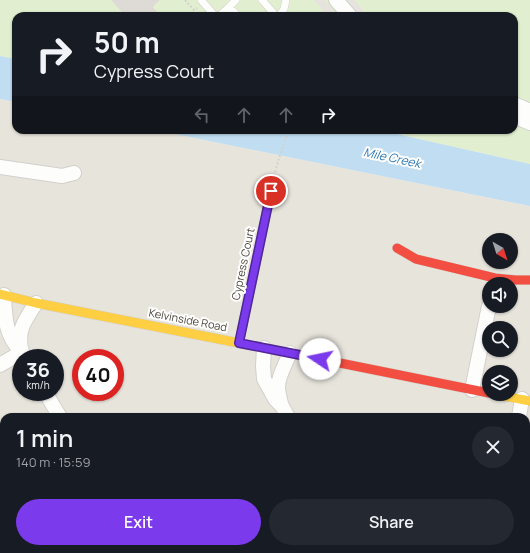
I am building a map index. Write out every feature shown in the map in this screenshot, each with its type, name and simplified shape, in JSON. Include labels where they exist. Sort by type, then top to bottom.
[{"type":"street","points":[[336,0],[346,12]]},
{"type":"street","points":[[518,106],[530,111]]},
{"type":"street","points":[[518,118],[530,123]]},
{"type":"street","points":[[0,167],[62,176],[74,173]]},
{"type":"street","name":"Cypress Court","points":[[239,343],[271,191]]},
{"type":"street","points":[[397,248],[416,259],[482,278]]},
{"type":"street","points":[[518,280],[530,280]]},
{"type":"street","points":[[2,295],[8,332],[19,349]]},
{"type":"street","name":"Kelvinside Road","points":[[2,295],[482,392]]},
{"type":"street","points":[[22,349],[20,343],[21,328],[36,303]]},
{"type":"street","points":[[472,390],[488,313]]},
{"type":"street","points":[[264,348],[264,379],[275,399],[285,412]]},
{"type":"street","points":[[285,412],[279,394],[278,385],[290,353]]},
{"type":"street","points":[[0,365],[12,360]]},
{"type":"street","points":[[521,413],[526,400]]},
{"type":"street","points":[[50,401],[58,413]]},
{"type":"lane","points":[[201,0],[212,12]]},
{"type":"lane","points":[[223,12],[236,0]]},
{"type":"lane","points":[[262,0],[272,12]]},
{"type":"lane","points":[[282,12],[286,0]]},
{"type":"lane","points":[[229,7],[234,12]]},
{"type":"path","points":[[185,0],[194,10],[198,7]]},
{"type":"path","points":[[271,191],[278,158],[287,134]]},
{"type":"shaded area","points":[[314,0],[324,0],[334,12],[324,12]]},
{"type":"shaded area","points":[[345,0],[354,0],[364,12],[356,12]]},
{"type":"shaded area","points":[[0,99],[12,101],[12,134],[175,134],[530,206],[530,413],[0,413]]},
{"type":"green space","points":[[0,0],[530,0],[530,164],[397,134],[518,134],[518,12],[12,12],[12,58],[0,56]]},
{"type":"water","points":[[0,56],[12,58],[12,101],[0,99]]},
{"type":"water","name":"Mile Creek","points":[[175,134],[397,134],[530,164],[530,206]]},
{"type":"building","points":[[112,0],[159,0],[152,7],[156,12],[122,12]]},
{"type":"traffic: fast","points":[[239,343],[271,191]]},
{"type":"traffic: slow","points":[[0,294],[36,303],[325,360]]},
{"type":"traffic: slow","points":[[518,399],[530,401]]},
{"type":"traffic: jam","points":[[397,248],[416,259],[495,278],[530,280]]},
{"type":"traffic: jam","points":[[325,360],[482,392]]},
{"type":"route","points":[[271,191],[239,343],[320,359]]}]
